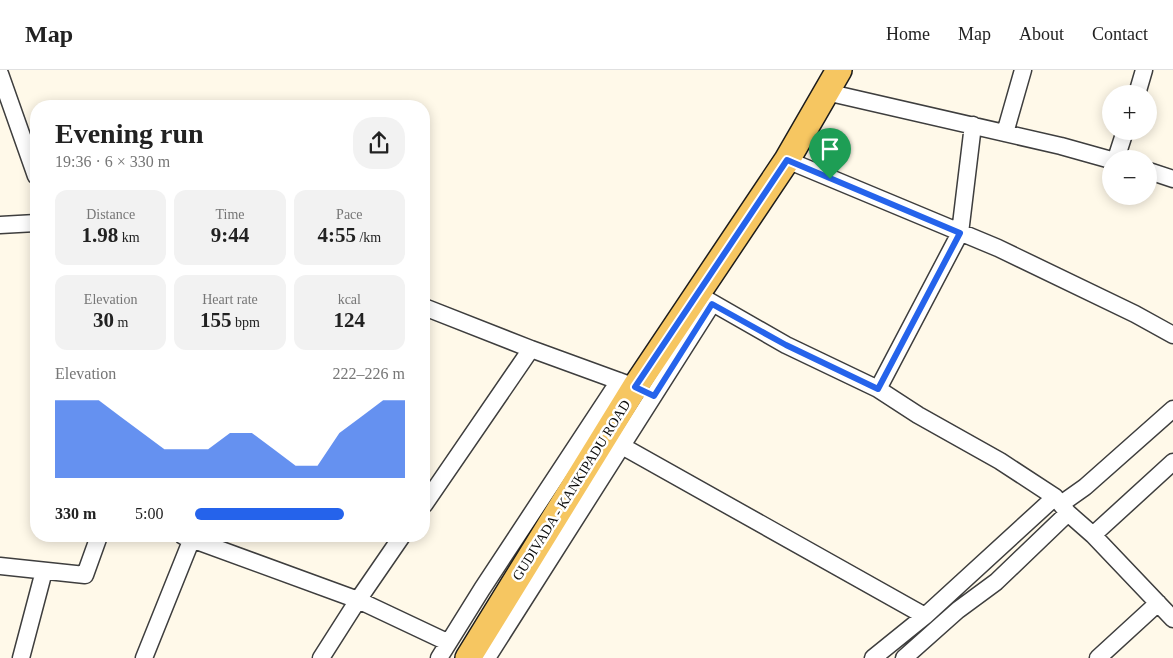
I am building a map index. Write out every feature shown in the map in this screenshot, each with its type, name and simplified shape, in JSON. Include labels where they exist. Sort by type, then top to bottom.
[{"type":"main road","name":"GUDIVADA - KANKIPADU ROAD","points":[[468,658],[636,388],[705,299],[839,70]]},
{"type":"street","points":[[1005,133],[1022,70]]},
{"type":"street","points":[[1140,85],[1144,70]]},
{"type":"street","points":[[0,74],[30,159]]},
{"type":"street","points":[[826,92],[974,125],[1102,158]]},
{"type":"street","points":[[878,389],[960,233],[974,125]]},
{"type":"street","points":[[787,160],[998,248],[1135,314],[1173,335]]},
{"type":"street","points":[[1157,174],[1173,179]]},
{"type":"street","points":[[0,225],[30,223]]},
{"type":"street","points":[[705,299],[786,345],[878,389],[1000,461],[1062,505],[1173,619]]},
{"type":"street","points":[[430,309],[636,388]]},
{"type":"street","points":[[430,496],[531,349]]},
{"type":"street","points":[[487,658],[622,446],[636,388]]},
{"type":"street","points":[[439,658],[447,642],[636,388]]},
{"type":"street","points":[[873,658],[1085,487],[1173,409]]},
{"type":"street","points":[[622,446],[925,616]]},
{"type":"street","points":[[1093,535],[1173,462]]},
{"type":"street","points":[[904,658],[958,610],[996,582],[1062,505]]},
{"type":"street","points":[[0,566],[85,575],[97,542]]},
{"type":"street","points":[[144,658],[187,542]]},
{"type":"street","points":[[202,542],[358,600],[447,642]]},
{"type":"street","points":[[321,658],[398,542]]},
{"type":"street","points":[[20,658],[44,570]]},
{"type":"street","points":[[1098,658],[1158,603]]},
{"type":"route","points":[[787,160],[830,179],[960,233],[878,389],[786,345],[712,304],[654,396],[635,387],[787,160]]}]
